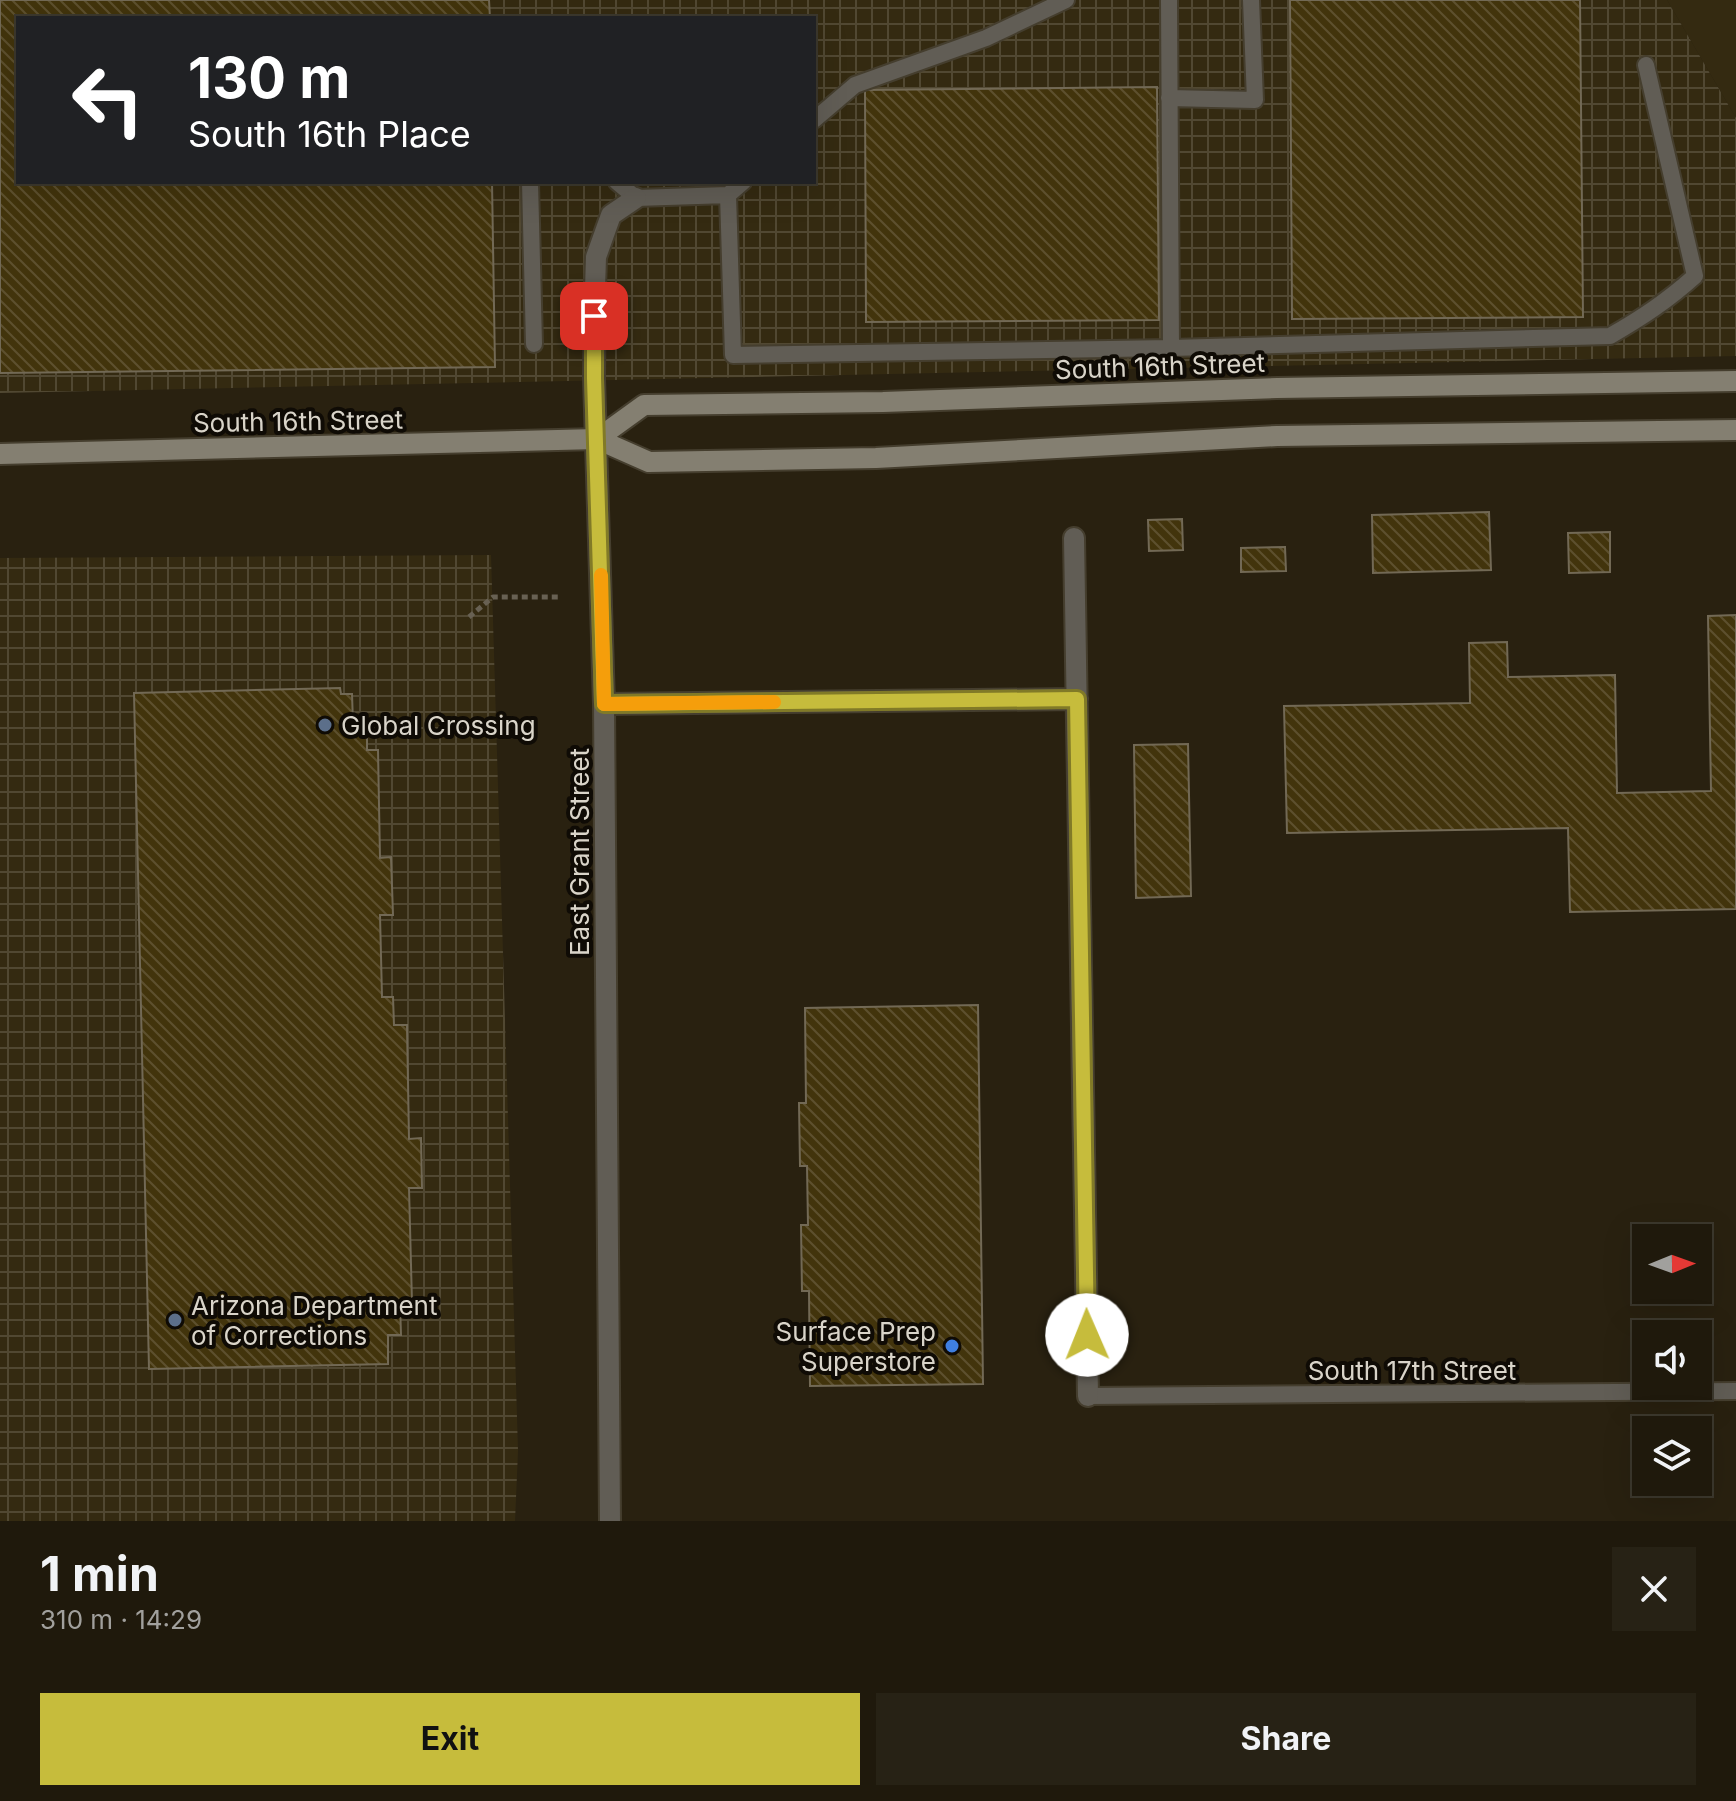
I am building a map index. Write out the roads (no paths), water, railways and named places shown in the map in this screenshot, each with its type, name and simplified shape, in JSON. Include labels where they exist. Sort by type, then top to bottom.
[{"type":"main road","name":"South 16th Street","points":[[597,439],[644,405],[883,402],[1277,388],[1736,381]]},
{"type":"main road","name":"South 16th Street","points":[[0,454],[597,439],[649,462],[891,457],[1277,436],[1736,430]]},
{"type":"street","name":"East Grant Street","points":[[610,1521],[604,704],[594,378],[596,257],[611,215],[636,198]]},
{"type":"street","points":[[1074,538],[1088,1396]]},
{"type":"street","points":[[604,704],[1077,699]]},
{"type":"lane","points":[[816,118],[855,85],[986,38],[1066,0]]},
{"type":"lane","points":[[1169,0],[1171,348]]},
{"type":"lane","points":[[1169,98],[1255,100],[1251,0]]},
{"type":"lane","points":[[728,195],[733,355],[1171,348],[1610,336],[1665,303],[1695,276],[1646,65]]},
{"type":"lane","points":[[530,184],[534,344]]},
{"type":"lane","points":[[619,184],[636,198],[728,195],[741,184]]},
{"type":"lane","name":"South 17th Street","points":[[1088,1396],[1736,1391]]},
{"type":"place","name":"Global Crossing","points":[[325,725]]},
{"type":"place","name":"Arizona Department of Corrections","points":[[175,1320]]},
{"type":"place","name":"Surface Prep Superstore","points":[[952,1346]]}]
